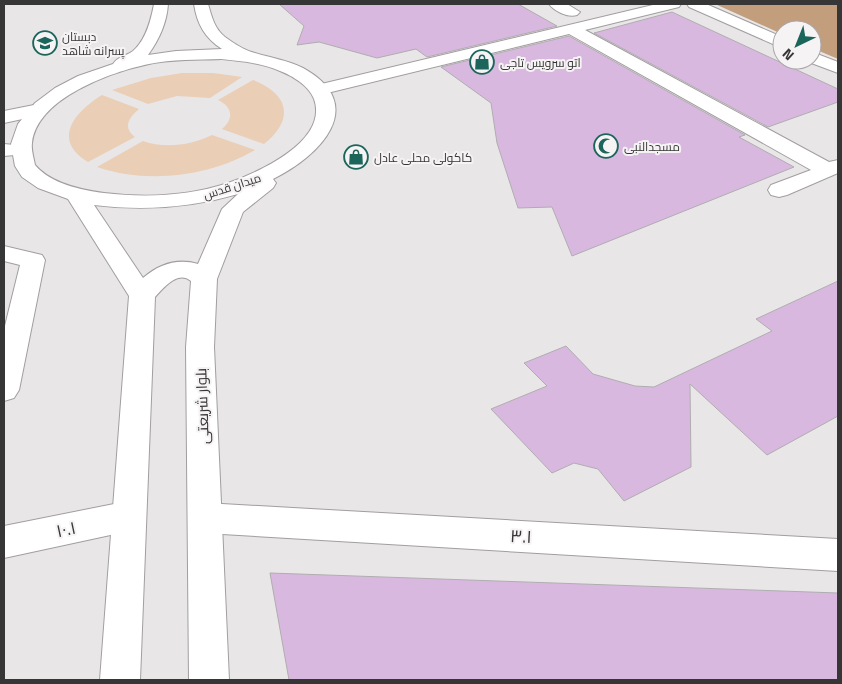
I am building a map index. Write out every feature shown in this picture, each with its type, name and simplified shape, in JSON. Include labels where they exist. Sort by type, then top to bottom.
[{"type":"main road","points":[[116,67],[139,54],[151,36],[161,12],[161,4]]},
{"type":"main road","points":[[201,4],[208,30],[222,44],[254,58]]},
{"type":"main road","points":[[315,79],[571,20],[674,4]]},
{"type":"main road","points":[[694,4],[772,39]]},
{"type":"main road","points":[[571,20],[589,8]]},
{"type":"main road","points":[[554,10],[833,168]]},
{"type":"main road","name":"میدان قدس","points":[[221,54],[254,58],[281,65],[315,79],[327,106],[324,125],[312,145],[288,164],[253,181],[211,194],[165,202],[119,202],[77,196],[47,184],[26,169],[11,150],[21,130],[34,112],[56,94],[84,79],[116,67],[151,59],[221,54]]},
{"type":"main road","points":[[822,61],[837,68]]},
{"type":"main road","points":[[4,117],[34,112]]},
{"type":"main road","name":"بلوار شریعتی","points":[[209,680],[200,347],[204,279],[233,209],[288,164]]},
{"type":"main road","points":[[779,190],[833,168]]},
{"type":"main road","points":[[77,196],[142,296]]},
{"type":"main road","points":[[4,254],[33,260],[5,380]]},
{"type":"main road","points":[[120,680],[142,296],[153,281],[165,272],[184,268],[198,272],[204,279]]},
{"type":"main road","name":"۱۰.۱","points":[[4,542],[129,516]]},
{"type":"main road","name":"۳.۱","points":[[205,518],[838,554]]},
{"type":"shaded area","points":[[715,4],[838,4],[838,59],[822,52],[822,20],[772,20],[772,30]]},
{"type":"shaded area","points":[[182,73],[213,73],[242,77],[210,98],[177,96],[148,104],[112,90],[151,78]]},
{"type":"shaded area","points":[[253,80],[274,92],[284,108],[284,116],[280,125],[274,135],[264,144],[222,129],[229,121],[230,113],[227,106],[218,100]]},
{"type":"shaded area","points":[[102,95],[139,109],[128,123],[131,134],[135,137],[88,162],[77,153],[71,144],[69,135],[71,126],[83,109]]},
{"type":"shaded area","points":[[212,135],[255,150],[218,166],[198,172],[177,175],[136,175],[97,167],[143,141],[160,145],[178,145]]},
{"type":"building","points":[[279,4],[518,4],[557,26],[427,57],[416,49],[377,58],[319,42],[297,45],[304,26]]},
{"type":"building","points":[[672,12],[772,58],[772,70],[797,70],[838,89],[838,102],[768,127],[594,33]]},
{"type":"building","points":[[569,36],[745,135],[739,137],[794,167],[572,256],[552,207],[518,208],[497,143],[491,103],[441,67]]},
{"type":"building","points":[[838,281],[838,416],[767,455],[690,384],[691,467],[624,501],[598,469],[574,463],[552,473],[491,409],[547,386],[524,363],[566,346],[593,374],[635,386],[654,387],[772,331],[756,319]]},
{"type":"building","points":[[270,573],[838,593],[838,680],[289,680]]},
{"type":"place","name":"دبستان پسرانه شاهد","points":[[45,43]]},
{"type":"place","name":"اتو سرویس تاجی","points":[[482,62]]},
{"type":"place","name":"مسجدالنبی","points":[[606,146]]},
{"type":"place","name":"کاکولی محلی عادل","points":[[356,157]]}]
